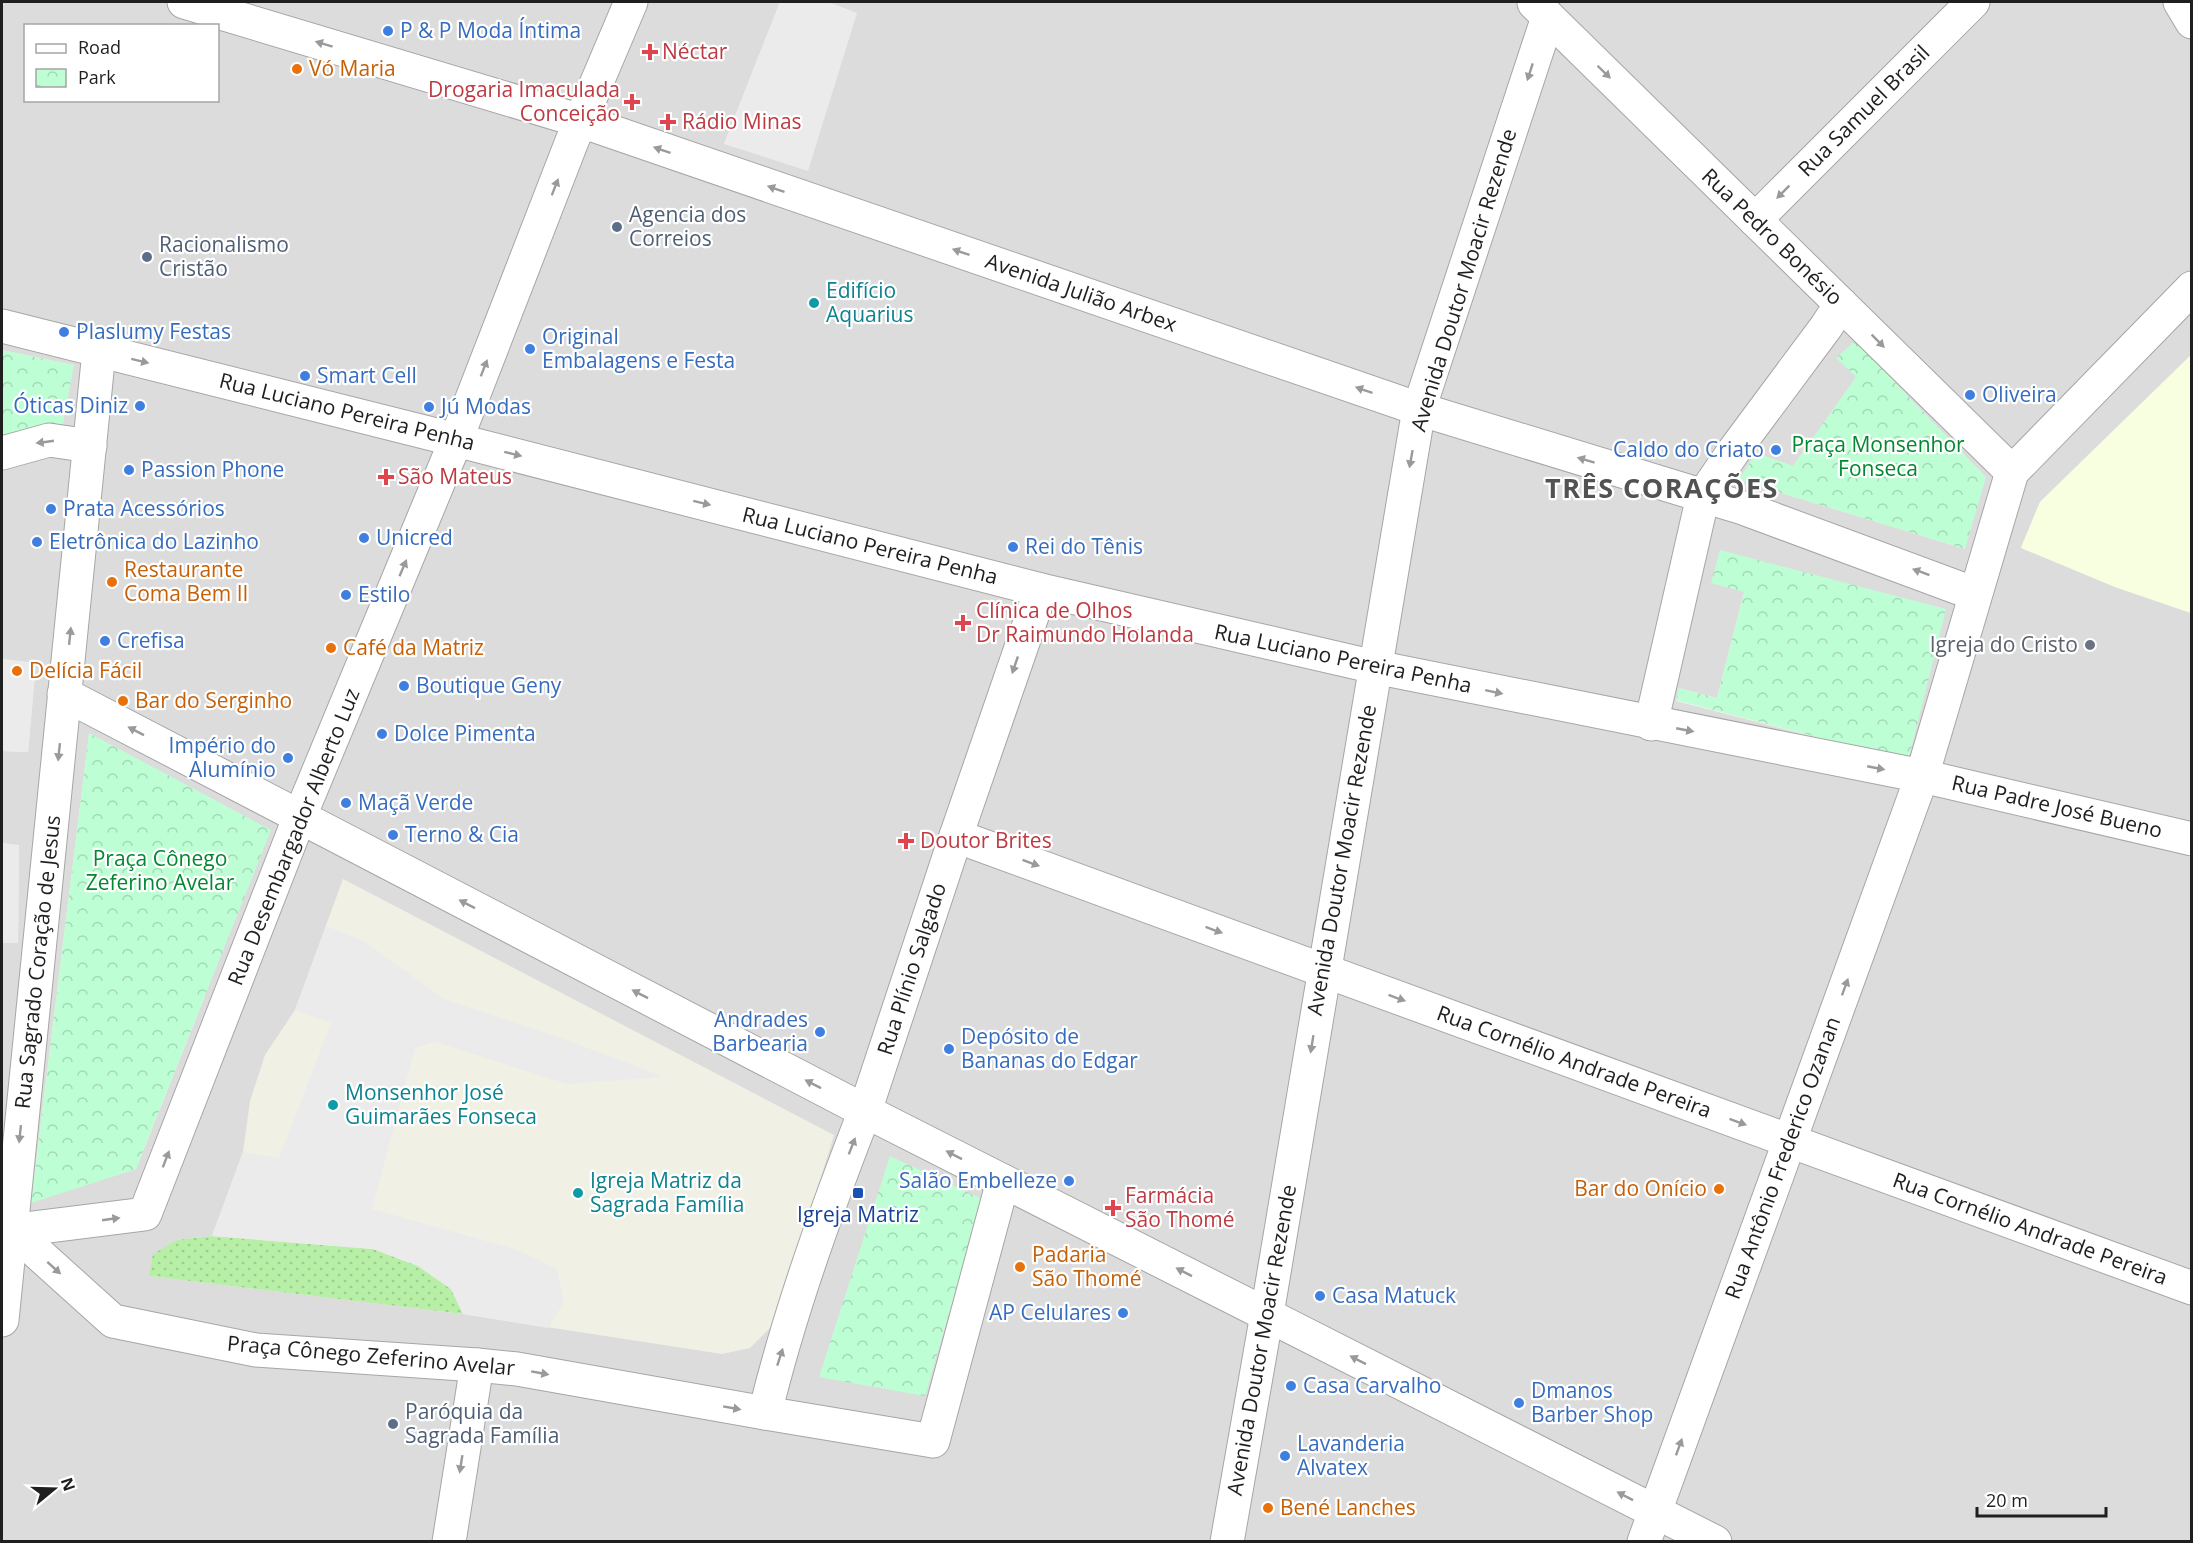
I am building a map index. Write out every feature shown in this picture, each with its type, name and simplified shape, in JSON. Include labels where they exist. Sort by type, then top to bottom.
[{"type":"street","name":"Avenida Julião Arbex","points":[[184,2],[580,121],[1419,409],[1743,508],[1975,594]]},
{"type":"street","name":"Rua Desembargador Alberto Luz","points":[[6,1230],[145,1214],[300,816],[456,440],[580,121],[630,2]]},
{"type":"street","name":"Rua Samuel Brasil","points":[[1755,220],[1973,2]]},
{"type":"street","points":[[2180,2],[2192,22]]},
{"type":"street","name":"Rua Pedro Bonésio","points":[[1540,9],[2012,472]]},
{"type":"street","name":"Avenida Doutor Moacir Rezende","points":[[1227,1542],[1419,409],[1540,9]]},
{"type":"street","points":[[2012,472],[2192,288]]},
{"type":"street","points":[[1651,724],[1702,496],[1841,304]]},
{"type":"street","name":"Rua Luciano Pereira Penha","points":[[2,326],[1041,590],[1375,667],[1651,724],[1922,776]]},
{"type":"street","name":"Rua Sagrado Coração de Jesus","points":[[2,1320],[6,1230],[99,351]]},
{"type":"street","points":[[2,453],[49,440],[90,446]]},
{"type":"street","name":"Rua Antônio Frederico Ozanan","points":[[1644,1542],[1922,776],[2012,472]]},
{"type":"street","name":"Rua Plínio Salgado","points":[[865,1111],[1041,590]]},
{"type":"street","points":[[64,694],[865,1111],[1715,1542]]},
{"type":"street","name":"Rua Padre José Bueno","points":[[1922,776],[2192,838]]},
{"type":"street","name":"Rua Cornélio Andrade Pereira","points":[[956,836],[2192,1288]]},
{"type":"street","points":[[765,1413],[776,1367],[812,1258],[865,1111]]},
{"type":"street","name":"Praça Cônego Zeferino Avelar","points":[[6,1230],[113,1321],[256,1350],[517,1369],[933,1441],[1003,1181]]},
{"type":"street","points":[[449,1542],[477,1365]]},
{"type":"shaded area","points":[[2,2],[780,2],[724,144],[856,13],[828,2],[2191,2],[2191,355],[2040,502],[2021,547],[2115,587],[2191,613],[2191,1541],[2,1541],[2,943],[18,943],[19,846],[2,843],[2,751],[28,752],[36,663],[2,659],[2,440],[74,365],[2,350]],"holes":[[[1857,377],[1965,549],[1739,480],[1756,453],[1793,466]],[[1744,592],[1907,761],[1676,701],[1679,688],[1717,698]],[[89,734],[205,996],[136,1169],[31,1202]],[[343,879],[834,1135],[776,1322],[750,1348],[722,1354],[463,1314],[149,1276],[177,1240],[212,1236],[243,1152],[250,1101],[265,1055],[295,1010]]]},
{"type":"shaded area","points":[[780,2],[828,2],[857,13],[808,171],[724,144]]},
{"type":"shaded area","points":[[2191,355],[2191,613],[2115,587],[2021,548],[2040,502]]},
{"type":"shaded area","points":[[2,659],[36,663],[28,752],[2,751]]},
{"type":"shaded area","points":[[2,843],[19,845],[18,943],[2,943]]},
{"type":"shaded area","points":[[326,926],[364,941],[444,999],[575,1043],[664,1077],[567,1084],[435,1042],[415,1048],[372,1209],[518,1250],[557,1269],[564,1302],[548,1328],[463,1314],[451,1289],[418,1266],[373,1249],[212,1236],[243,1152],[279,1158],[331,1023],[295,1010]]},
{"type":"green space","name":"Praça Monsenhor Fonseca","points":[[1855,341],[1986,477],[1965,549],[1739,480],[1756,453],[1793,466],[1856,377],[1836,358]]},
{"type":"green space","points":[[2,350],[74,365],[63,424],[2,440]]},
{"type":"green space","points":[[1720,550],[1946,609],[1908,761],[1676,700],[1679,688],[1717,698],[1744,592],[1711,583]]},
{"type":"green space","name":"Praça Cônego Zeferino Avelar","points":[[89,733],[271,830],[136,1169],[31,1203]]},
{"type":"green space","points":[[890,1156],[982,1199],[925,1396],[819,1377]]},
{"type":"green space","points":[[212,1236],[373,1249],[418,1266],[451,1289],[463,1314],[149,1276],[153,1254],[177,1240]]},
{"type":"place","name":"P & P Moda Íntima","points":[[388,31]]},
{"type":"place","name":"Néctar","points":[[650,52]]},
{"type":"place","name":"Vó Maria","points":[[297,69]]},
{"type":"place","name":"Drogaria Imaculada Conceição","points":[[632,102]]},
{"type":"place","name":"Rádio Minas","points":[[668,122]]},
{"type":"place","name":"Agencia dos Correios","points":[[617,227]]},
{"type":"place","name":"Racionalismo Cristão","points":[[147,257]]},
{"type":"place","name":"Edifício Aquarius","points":[[814,303]]},
{"type":"place","name":"Plaslumy Festas","points":[[64,332]]},
{"type":"place","name":"Original Embalagens e Festa","points":[[530,349]]},
{"type":"place","name":"Smart Cell","points":[[305,376]]},
{"type":"place","name":"Oliveira","points":[[1970,395]]},
{"type":"place","name":"Óticas Diniz","points":[[140,406]]},
{"type":"place","name":"Jú Modas","points":[[429,407]]},
{"type":"place","name":"Caldo do Criato","points":[[1776,450]]},
{"type":"place","name":"Passion Phone","points":[[129,470]]},
{"type":"place","name":"São Mateus","points":[[386,477]]},
{"type":"place","name":"Prata Acessórios","points":[[51,509]]},
{"type":"place","name":"Unicred","points":[[364,538]]},
{"type":"place","name":"Eletrônica do Lazinho","points":[[37,542]]},
{"type":"place","name":"Rei do Tênis","points":[[1013,547]]},
{"type":"place","name":"Restaurante Coma Bem II","points":[[112,582]]},
{"type":"place","name":"Estilo","points":[[346,595]]},
{"type":"place","name":"Clínica de Olhos Dr Raimundo Holanda","points":[[963,623]]},
{"type":"place","name":"Crefisa","points":[[105,641]]},
{"type":"place","name":"Igreja do Cristo","points":[[2090,645]]},
{"type":"place","name":"Café da Matriz","points":[[331,648]]},
{"type":"place","name":"Delícia Fácil","points":[[17,671]]},
{"type":"place","name":"Boutique Geny","points":[[404,686]]},
{"type":"place","name":"Bar do Serginho","points":[[123,701]]},
{"type":"place","name":"Dolce Pimenta","points":[[382,734]]},
{"type":"place","name":"Império do Alumínio","points":[[288,758]]},
{"type":"place","name":"Maçã Verde","points":[[346,803]]},
{"type":"place","name":"Terno & Cia","points":[[393,835]]},
{"type":"place","name":"Doutor Brites","points":[[906,841]]},
{"type":"place","name":"Andrades Barbearia","points":[[820,1032]]},
{"type":"place","name":"Depósito de Bananas do Edgar","points":[[949,1049]]},
{"type":"place","name":"Monsenhor José Guimarães Fonseca","points":[[333,1105]]},
{"type":"place","name":"Salão Embelleze","points":[[1069,1181]]},
{"type":"place","name":"Bar do Onício","points":[[1719,1189]]},
{"type":"place","name":"Igreja Matriz da Sagrada Família","points":[[578,1193]]},
{"type":"place","name":"Igreja Matriz","points":[[858,1193]]},
{"type":"place","name":"Farmácia São Thomé","points":[[1113,1208]]},
{"type":"place","name":"Padaria São Thomé","points":[[1020,1267]]},
{"type":"place","name":"Casa Matuck","points":[[1320,1296]]},
{"type":"place","name":"AP Celulares","points":[[1123,1313]]},
{"type":"place","name":"Casa Carvalho","points":[[1291,1386]]},
{"type":"place","name":"Dmanos Barber Shop","points":[[1519,1403]]},
{"type":"place","name":"Paróquia da Sagrada Família","points":[[393,1424]]},
{"type":"place","name":"Lavanderia Alvatex","points":[[1285,1456]]},
{"type":"place","name":"Bené Lanches","points":[[1268,1508]]},
{"type":"district","name":"TRÊS CORAÇÕES","points":[[1662,489]]}]
